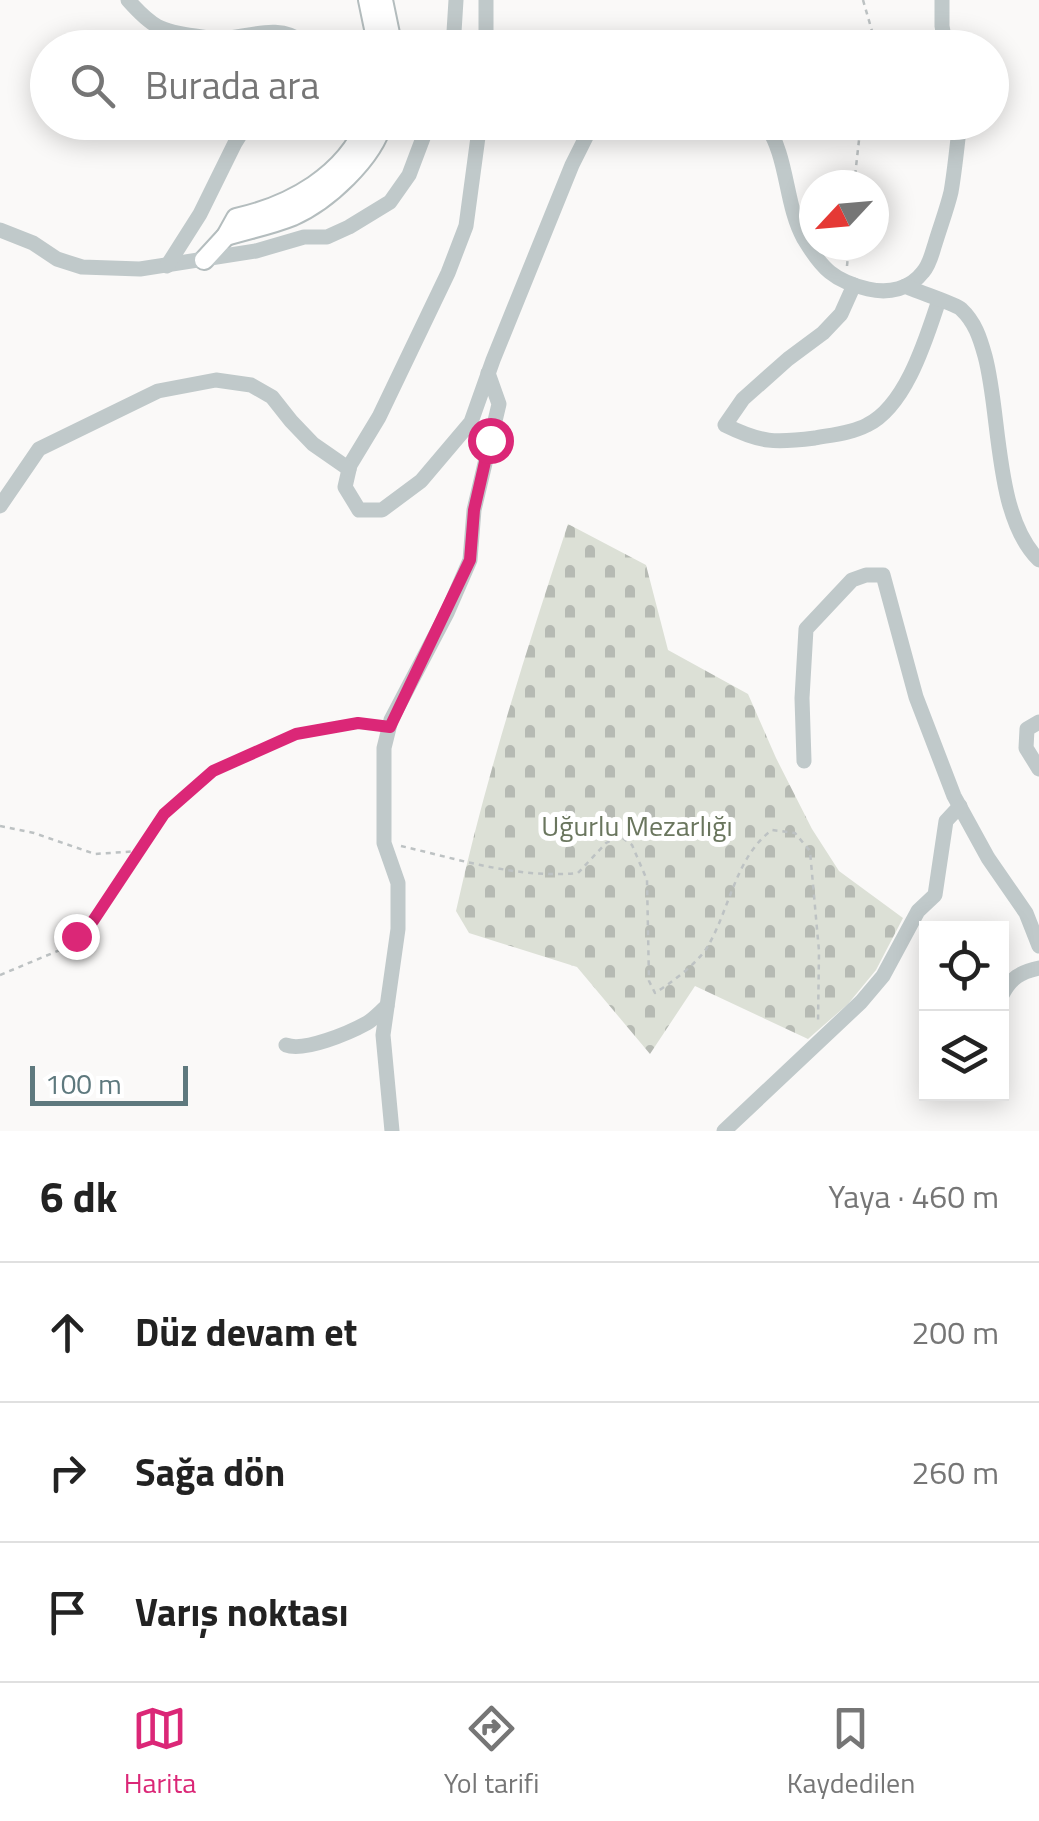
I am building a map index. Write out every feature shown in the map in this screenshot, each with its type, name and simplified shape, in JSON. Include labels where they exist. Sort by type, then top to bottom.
[{"type":"main road","points":[[368,0],[374,30]]},
{"type":"main road","points":[[383,0],[389,30]]},
{"type":"main road","points":[[204,260],[236,218],[290,202],[321,181],[356,140]]},
{"type":"main road","points":[[226,236],[298,214],[358,166],[375,140]]},
{"type":"street","points":[[128,0],[144,19],[163,30]]},
{"type":"street","points":[[454,30],[456,0]]},
{"type":"street","points":[[486,0],[486,30]]},
{"type":"street","points":[[942,0],[943,30]]},
{"type":"street","points":[[167,266],[200,214],[236,140]]},
{"type":"street","points":[[0,230],[33,243],[57,259],[82,266],[140,270],[256,251],[304,236],[327,237],[390,202],[409,175],[422,140]]},
{"type":"street","points":[[478,140],[466,226],[448,273],[349,470],[345,487],[359,510],[382,510],[421,481],[471,422],[585,140]]},
{"type":"street","points":[[774,140],[802,236],[824,270],[849,284],[891,292],[914,282],[927,268],[950,194],[958,140]]},
{"type":"street","points":[[849,284],[841,314],[744,399],[725,424],[768,442],[833,435],[869,425],[906,385],[939,300]]},
{"type":"street","points":[[905,286],[959,306],[978,330],[988,369],[1006,497],[1029,550],[1039,560]]},
{"type":"street","points":[[392,1131],[382,1035],[398,929],[398,883],[384,843],[384,748],[390,727],[470,560],[474,510],[499,404],[488,373]]},
{"type":"street","points":[[0,506],[39,449],[158,391],[216,380],[251,385],[272,397],[313,444],[349,470]]},
{"type":"street","points":[[804,761],[806,629],[852,580],[866,575],[883,576],[916,697],[960,806],[988,858],[1026,913],[1039,946]]},
{"type":"street","points":[[1039,722],[1027,729],[1026,748],[1039,769]]},
{"type":"street","points":[[724,1131],[884,976],[918,911],[935,895],[946,820],[960,806]]},
{"type":"street","points":[[1009,982],[1023,971],[1039,968]]},
{"type":"street","points":[[286,1046],[297,1049],[369,1022],[387,1006]]},
{"type":"path","points":[[863,0],[872,30]]},
{"type":"path","points":[[856,170],[859,140]]},
{"type":"path","points":[[849,260],[849,284]]},
{"type":"path","points":[[0,976],[60,950],[93,921],[164,814],[213,771],[296,734],[358,723],[390,727]]},
{"type":"path","points":[[0,826],[95,854],[141,851]]},
{"type":"path","points":[[384,843],[552,876],[578,873],[606,843],[620,836],[632,845],[647,880],[648,981],[655,993],[706,949],[756,842],[772,830],[795,833],[810,851],[819,951],[817,1042]]},
{"type":"green space","name":"Uğurlu Mezarlığı","points":[[568,524],[646,565],[668,650],[748,694],[812,829],[839,871],[903,918],[876,970],[848,1004],[808,1039],[695,986],[650,1054],[577,967],[469,933],[456,911],[507,716]]},
{"type":"route","points":[[76,936],[93,921],[164,814],[213,771],[296,734],[358,723],[390,727],[470,560],[474,510],[490,440]]}]
